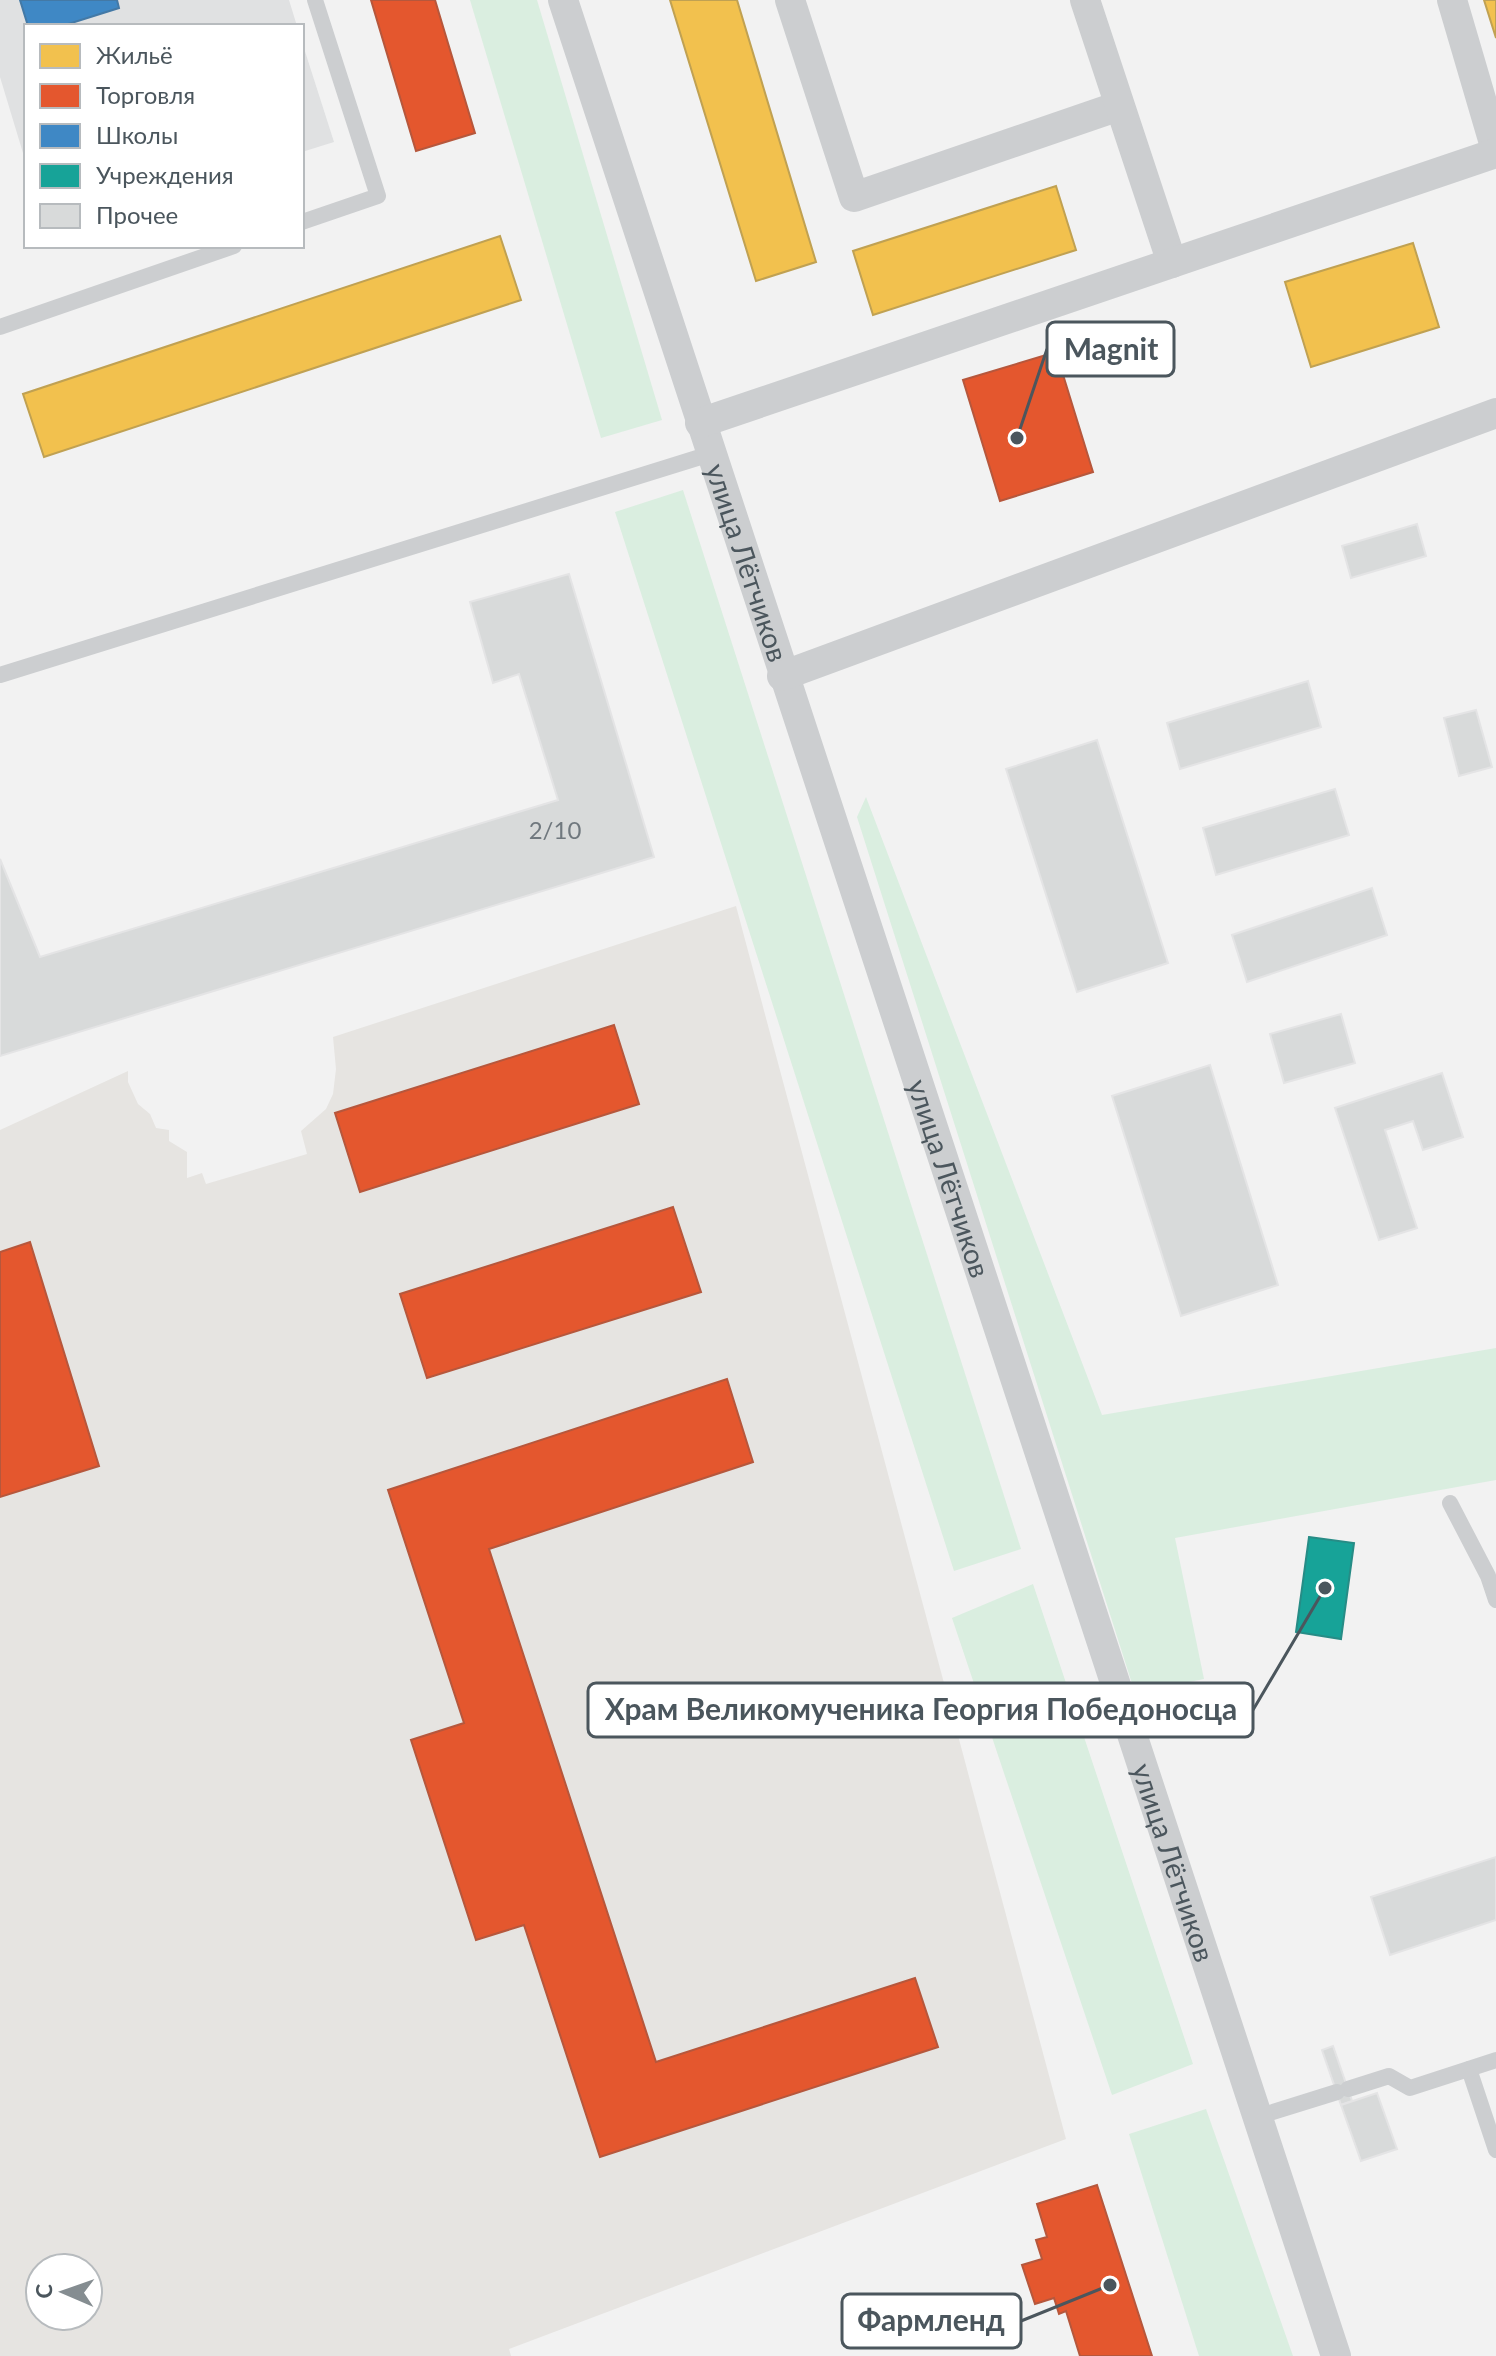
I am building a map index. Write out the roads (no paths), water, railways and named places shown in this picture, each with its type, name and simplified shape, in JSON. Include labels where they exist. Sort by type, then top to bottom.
[{"type":"street","name":"улица Лётчиков","points":[[563,0],[782,676],[1336,2356]]},
{"type":"street","points":[[790,0],[854,197],[1119,106]]},
{"type":"street","points":[[1085,0],[1172,263]]},
{"type":"street","points":[[700,423],[1496,151],[1452,0]]},
{"type":"street","points":[[782,676],[1496,413]]},
{"type":"lane","points":[[304,221],[378,196],[315,0]]},
{"type":"lane","points":[[0,327],[228,248]]},
{"type":"lane","points":[[0,675],[710,454]]},
{"type":"lane","points":[[1450,1503],[1488,1576],[1496,1600]]},
{"type":"lane","points":[[1257,2117],[1389,2076],[1410,2088],[1496,2060]]},
{"type":"lane","points":[[1469,2069],[1496,2150]]},
{"type":"place","name":"Magnit","points":[[1017,438]]},
{"type":"place","name":"Храм Великомученика Георгия Победоносца","points":[[1325,1588]]},
{"type":"place","name":"Фармленд","points":[[1110,2285]]}]
